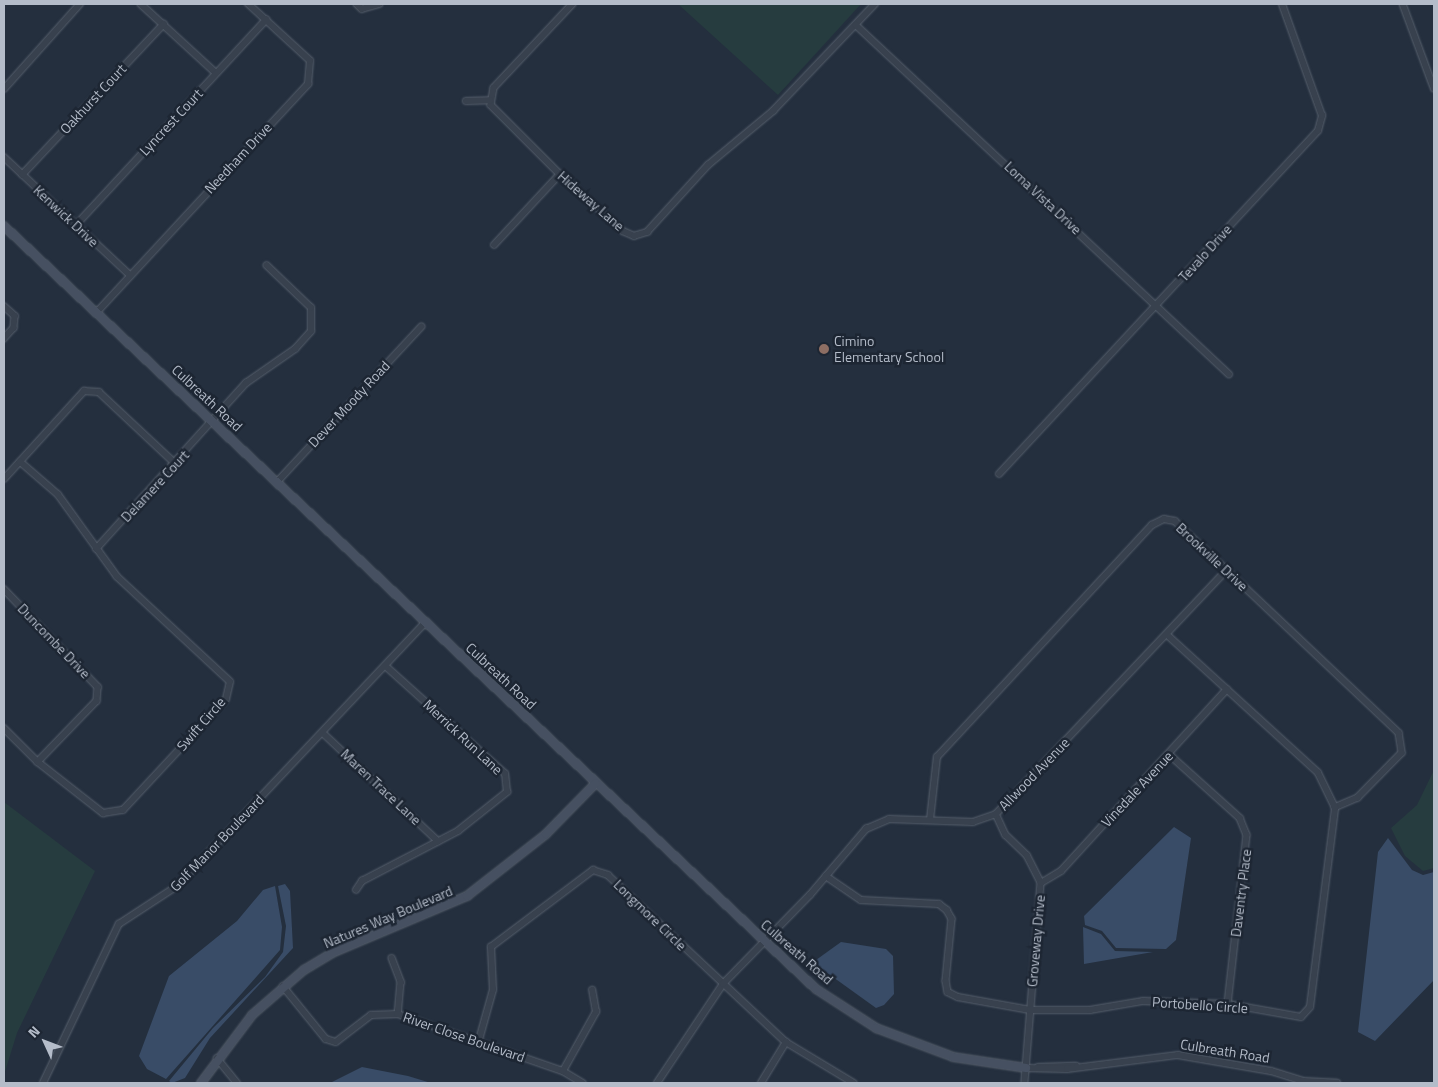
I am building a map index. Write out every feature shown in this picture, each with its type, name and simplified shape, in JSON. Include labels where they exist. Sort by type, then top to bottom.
[{"type":"street","points":[[4,89],[80,4]]},
{"type":"street","points":[[140,4],[216,73]]},
{"type":"street","name":"Needham Drive","points":[[96,312],[129,274],[308,84],[310,61],[248,4]]},
{"type":"street","points":[[357,4],[362,9],[378,4]]},
{"type":"street","points":[[466,101],[490,100],[494,88],[573,4]]},
{"type":"street","name":"Hideway Lane","points":[[490,100],[493,109],[560,174],[623,231],[634,236],[647,232],[708,165],[773,111],[875,4]]},
{"type":"street","name":"Tevalo Drive","points":[[999,474],[1159,305],[1318,131],[1322,116],[1282,4]]},
{"type":"street","points":[[1403,4],[1434,88]]},
{"type":"street","name":"Lyncrest Court","points":[[76,225],[266,20]]},
{"type":"street","name":"Oakhurst Court","points":[[22,175],[164,24]]},
{"type":"street","name":"Loma Vista Drive","points":[[856,25],[1159,305],[1229,374]]},
{"type":"street","name":"Kenwick Drive","points":[[4,157],[129,274]]},
{"type":"street","points":[[494,245],[560,174]]},
{"type":"street","name":"Culbreath Road","points":[[4,226],[816,989],[876,1028],[953,1057],[1026,1068],[1079,1067],[1187,1056],[1303,1081],[1337,1083]]},
{"type":"street","name":"Delamere Court","points":[[96,549],[176,464],[246,383],[295,349],[311,331],[311,308],[267,266]]},
{"type":"street","points":[[4,306],[14,316],[14,328],[4,339]]},
{"type":"street","name":"Dever Moody Road","points":[[278,482],[421,327]]},
{"type":"street","points":[[4,479],[84,391],[98,392],[176,464]]},
{"type":"street","name":"Swift Circle","points":[[4,728],[38,762],[103,813],[123,810],[226,699],[230,682],[116,577],[58,495],[20,462]]},
{"type":"street","name":"Brookville Drive","points":[[930,820],[936,757],[1152,525],[1164,519],[1174,521],[1399,733],[1404,743],[1402,752],[1358,798],[1335,808]]},
{"type":"street","name":"Allwood Avenue","points":[[657,1083],[723,984],[766,942],[866,829],[888,819],[973,822],[996,814],[1168,636],[1226,571]]},
{"type":"street","name":"Duncombe Drive","points":[[4,589],[98,687],[97,701],[38,762]]},
{"type":"street","name":"Golf Manor Boulevard","points":[[43,1083],[119,924],[177,886],[426,622]]},
{"type":"street","points":[[1168,636],[1318,773],[1335,808]]},
{"type":"street","name":"Merrick Run Lane","points":[[356,890],[362,881],[438,841],[507,792],[505,774],[385,666]]},
{"type":"street","name":"Vinedale Avenue","points":[[1041,883],[1061,871],[1227,689]]},
{"type":"street","name":"Maren Trace Lane","points":[[323,733],[438,841]]},
{"type":"street","name":"Daventry Place","points":[[1169,754],[1240,818],[1247,835],[1228,1004]]},
{"type":"street","name":"Natures Way Boulevard","points":[[201,1083],[217,1058],[252,1015],[283,986],[332,953],[468,896],[546,834],[596,783]]},
{"type":"street","name":"Portobello Circle","points":[[826,876],[861,900],[943,907],[952,919],[948,992],[1030,1010],[1090,1010],[1143,1002],[1228,1004],[1301,1017],[1310,1007],[1335,808]]},
{"type":"street","name":"Groveway Drive","points":[[996,814],[1006,835],[1027,855],[1041,883],[1025,1083]]},
{"type":"street","name":"Longmore Circle","points":[[479,1040],[493,990],[491,947],[593,870],[608,875],[786,1042],[854,1083]]},
{"type":"street","points":[[392,958],[401,982],[398,1014]]},
{"type":"street","name":"River Close Boulevard","points":[[283,986],[326,1038],[336,1042],[371,1015],[398,1014],[479,1040],[563,1071],[583,1083]]},
{"type":"street","points":[[563,1071],[596,1012],[592,990]]},
{"type":"street","points":[[761,1083],[786,1042]]},
{"type":"street","points":[[217,1058],[238,1083]]},
{"type":"green space","points":[[678,4],[861,4],[778,95]]},
{"type":"green space","points":[[1434,770],[1434,868],[1423,871],[1405,856],[1391,828],[1417,805]]},
{"type":"green space","points":[[4,802],[95,871],[17,1033],[4,1075]]},
{"type":"water","points":[[1174,827],[1191,838],[1176,940],[1166,949],[1116,948],[1102,931],[1085,925],[1084,916]]},
{"type":"water","points":[[1388,838],[1412,870],[1423,875],[1434,872],[1434,980],[1375,1041],[1358,1032],[1378,852]]},
{"type":"water","points":[[285,884],[290,891],[293,948],[210,1038],[185,1078],[172,1083],[169,1081],[213,1028],[265,977],[283,952],[286,926],[278,886]]},
{"type":"water","points":[[275,886],[282,927],[280,950],[166,1079],[147,1069],[139,1056],[169,976],[237,921],[263,890]]},
{"type":"water","points":[[1083,927],[1101,934],[1115,951],[1153,952],[1084,964]]},
{"type":"water","points":[[841,942],[886,949],[893,956],[894,994],[884,1005],[876,1008],[819,967],[816,960]]},
{"type":"water","points":[[362,1067],[408,1076],[431,1083],[330,1083]]},
{"type":"place","name":"Cimino Elementary School","points":[[824,349]]}]
